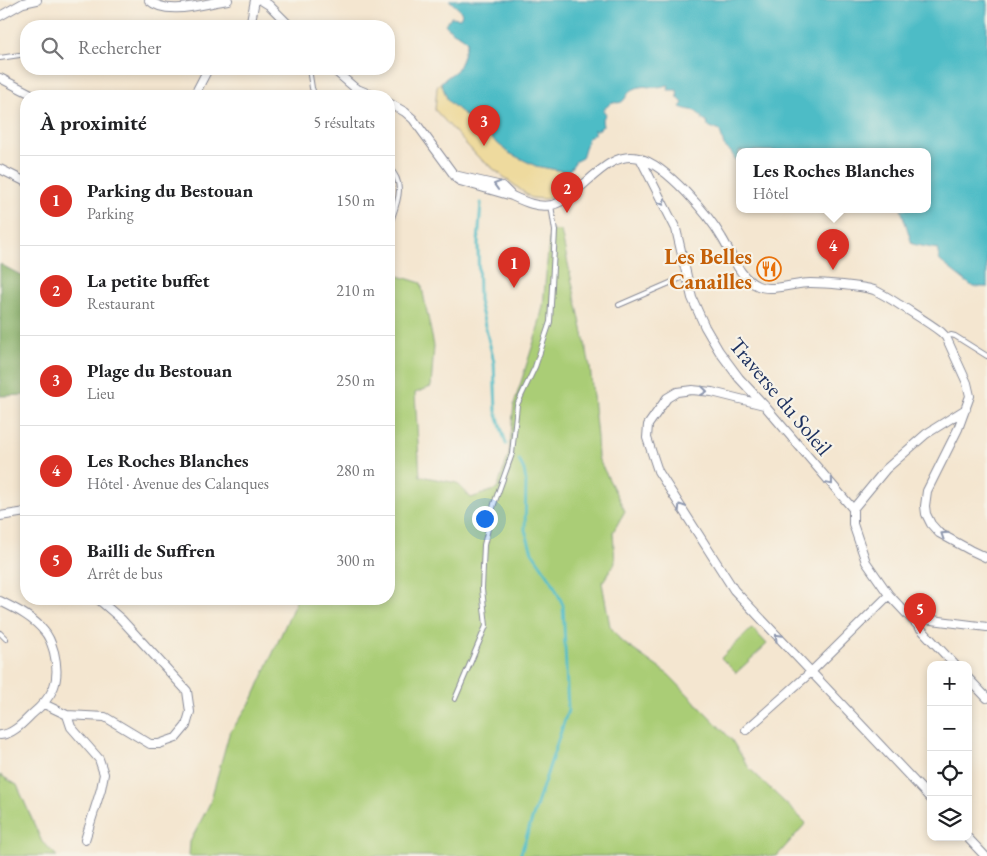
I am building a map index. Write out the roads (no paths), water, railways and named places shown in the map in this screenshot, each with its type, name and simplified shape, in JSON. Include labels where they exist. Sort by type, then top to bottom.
[{"type":"street","points":[[0,16],[23,3],[37,0]]},
{"type":"street","points":[[149,0],[165,9],[174,9],[228,0]]},
{"type":"street","points":[[251,20],[255,0]]},
{"type":"street","points":[[261,0],[284,20]]},
{"type":"street","points":[[197,90],[205,75]]},
{"type":"street","points":[[340,75],[360,90]]},
{"type":"street","points":[[0,78],[23,90]]},
{"type":"street","points":[[395,107],[412,119],[454,175],[463,184],[512,196],[538,206],[551,205],[565,199],[608,164],[632,157],[640,158],[658,168],[696,203],[719,232],[734,261],[757,286],[771,288],[809,283],[873,290],[933,326],[946,337],[970,396],[958,429],[927,491],[926,514],[931,524],[939,533],[987,558]]},
{"type":"street","name":"Traverse du Soleil","points":[[640,158],[676,229],[686,276],[699,312],[719,351],[738,378],[764,405],[853,509]]},
{"type":"street","points":[[0,169],[20,179]]},
{"type":"street","points":[[764,405],[712,392],[692,390],[677,392],[667,398],[648,425],[646,438],[658,471],[734,590],[928,796]]},
{"type":"street","points":[[951,661],[889,596],[866,562],[852,524],[853,509],[886,469],[934,429],[966,409]]},
{"type":"street","points":[[934,429],[947,426],[958,429]]},
{"type":"street","points":[[0,516],[20,513]]},
{"type":"street","points":[[746,730],[811,672],[889,596]]},
{"type":"street","points":[[0,601],[31,618],[46,632],[58,668],[56,682],[44,704],[6,735],[0,735]]},
{"type":"street","points":[[44,704],[67,715],[105,717],[150,744],[158,744],[176,738],[186,726],[190,712],[187,691],[121,619],[105,605]]},
{"type":"street","points":[[903,610],[924,619],[987,628]]},
{"type":"street","points":[[929,637],[936,621]]},
{"type":"street","points":[[972,682],[987,698]]},
{"type":"street","points":[[67,715],[70,727],[99,759],[104,774],[85,840]]},
{"type":"street","points":[[971,841],[985,856]]},
{"type":"lane","points":[[0,58],[20,55]]},
{"type":"lane","points":[[310,75],[313,90]]},
{"type":"lane","points":[[395,175],[400,190],[395,207]]},
{"type":"lane","points":[[455,699],[486,626],[482,589],[484,545],[494,504],[512,454],[517,405],[534,367],[550,322],[555,230],[551,205]]},
{"type":"lane","points":[[619,305],[686,276]]},
{"type":"lane","points":[[946,337],[953,335],[987,356]]},
{"type":"lane","points":[[0,633],[6,639]]},
{"type":"water","points":[[449,0],[987,0],[987,288],[973,287],[940,261],[937,249],[912,244],[902,213],[931,213],[931,148],[736,148],[736,161],[731,152],[724,146],[720,131],[708,126],[707,122],[696,111],[680,107],[683,103],[678,98],[677,90],[668,90],[669,85],[658,87],[643,86],[631,91],[623,101],[612,102],[603,110],[606,114],[602,120],[603,126],[598,130],[595,129],[595,133],[588,138],[582,158],[576,161],[568,172],[536,166],[509,153],[448,101],[441,82],[457,70],[467,41],[445,24],[451,17],[460,18],[462,14]]},
{"type":"waterway","points":[[481,203],[478,243],[479,301],[494,362],[496,411],[506,444]]},
{"type":"waterway","points":[[519,460],[524,470],[526,481],[525,530],[532,552],[552,581],[563,605],[568,710],[520,856]]},
{"type":"place","name":"Plage du Bestouan","points":[[484,146]]},
{"type":"place","name":"La petite buffet","points":[[567,213]]},
{"type":"place","name":"Les Belles Canailles","points":[[769,269]]},
{"type":"place","name":"Les Roches Blanches","points":[[833,270]]},
{"type":"place","name":"Parking du Bestouan","points":[[514,288]]},
{"type":"place","name":"Bailli de Suffren","points":[[920,634]]}]
